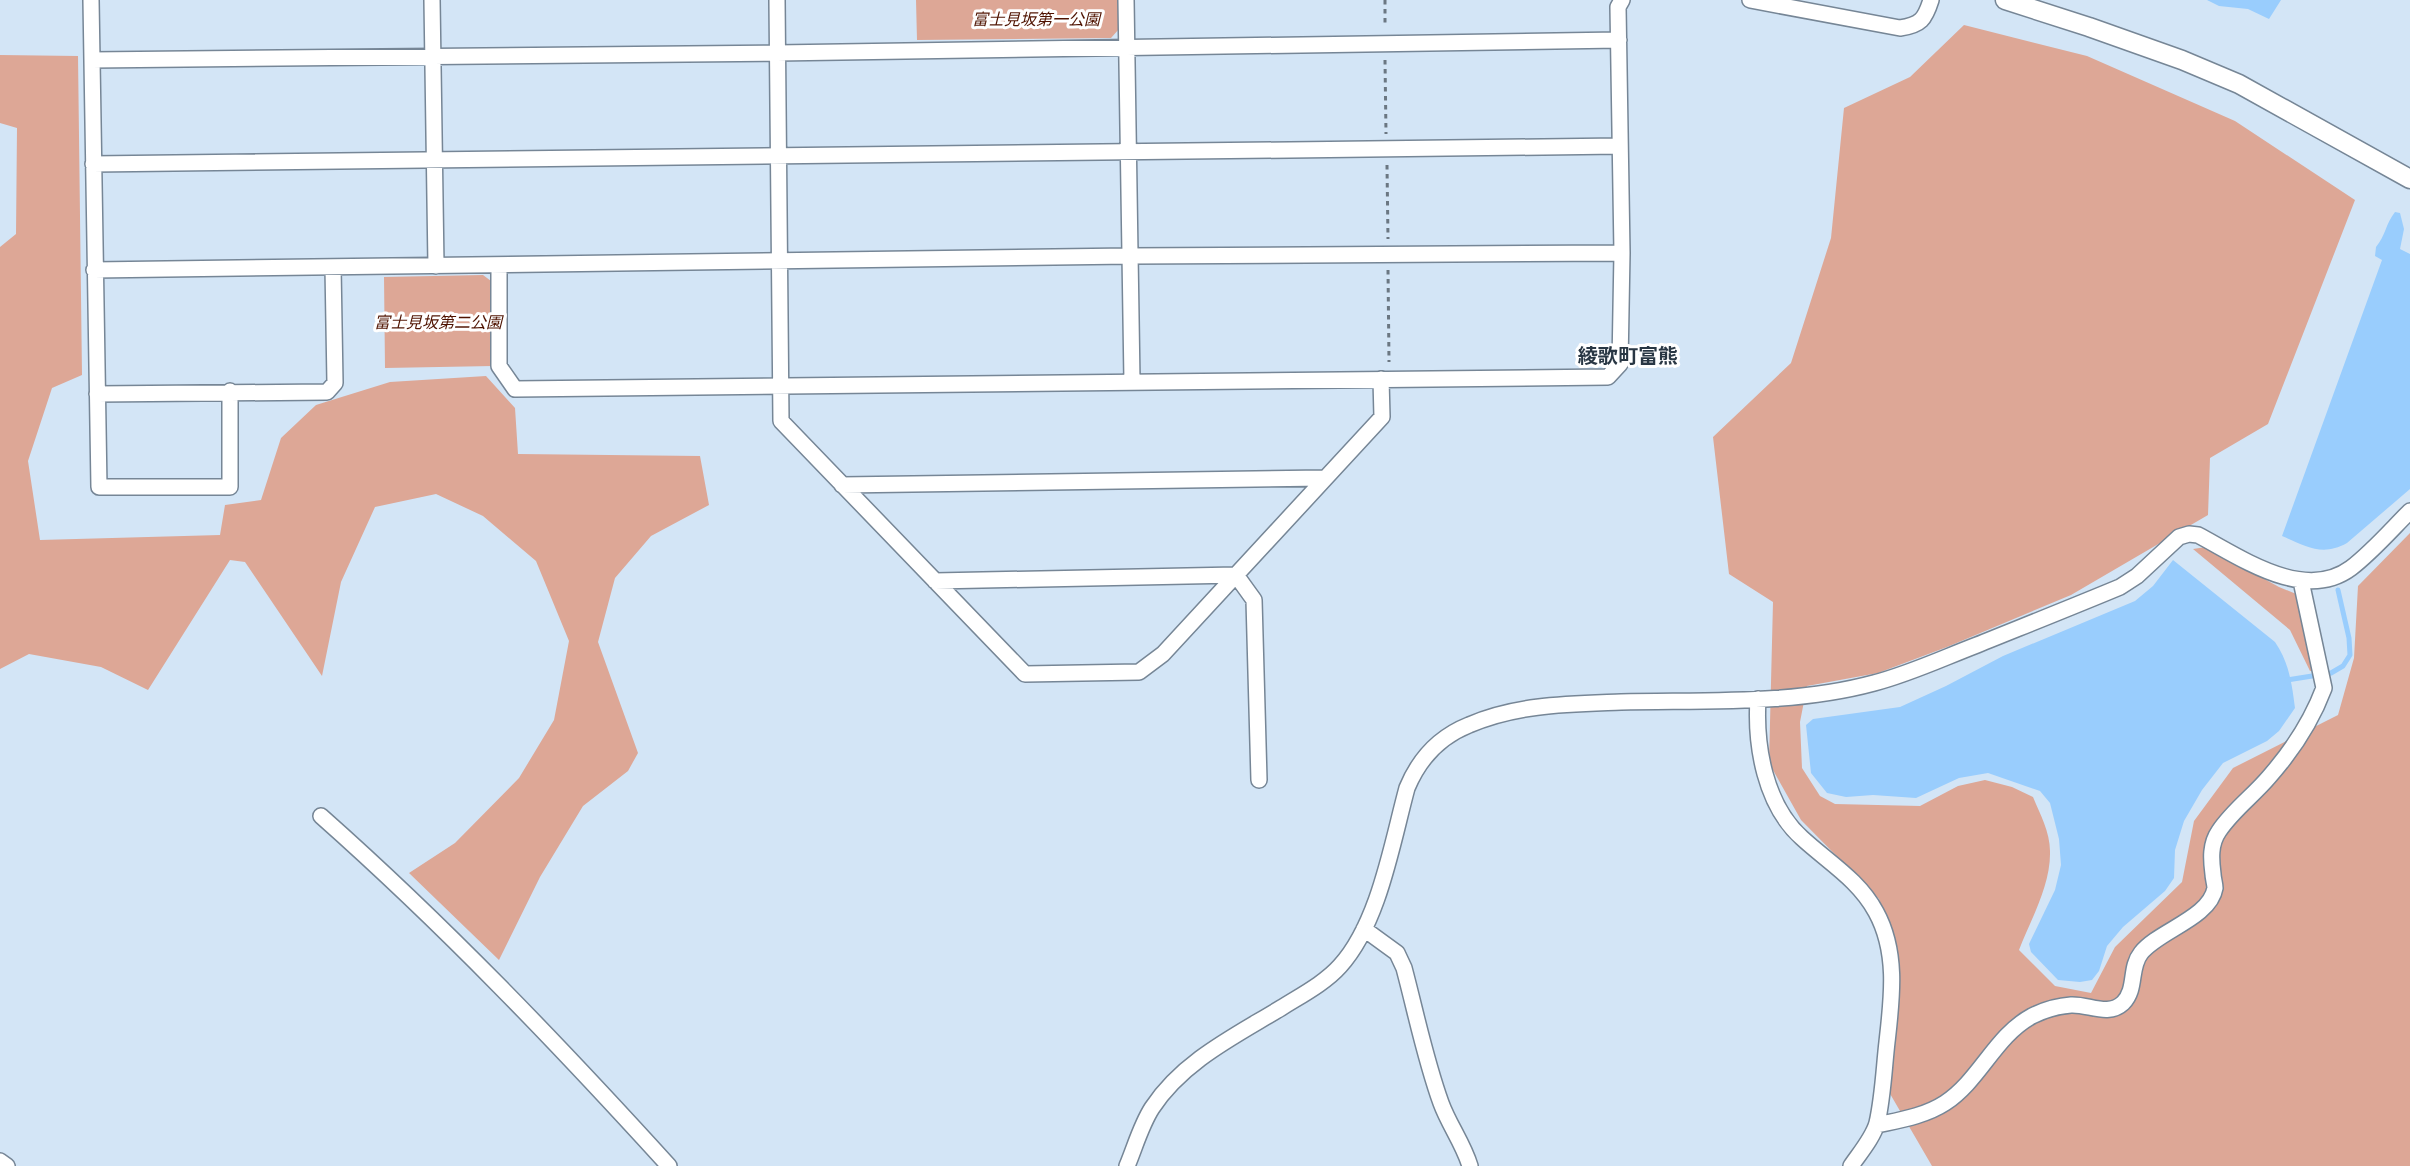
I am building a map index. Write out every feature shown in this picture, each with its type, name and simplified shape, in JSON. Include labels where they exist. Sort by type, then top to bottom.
[{"type":"street","points":[[91,0],[99,487],[230,487],[230,391]]},
{"type":"street","points":[[432,0],[436,266]]},
{"type":"street","points":[[777,0],[781,421],[1024,674],[1139,672],[1163,654],[1382,417],[1385,379]]},
{"type":"street","points":[[1126,0],[1132,381]]},
{"type":"street","points":[[499,266],[499,366],[515,389],[1608,377],[1620,364],[1622,253],[1618,7],[1622,0]]},
{"type":"street","points":[[1750,0],[1900,28],[1915,26],[1926,15],[1931,0]]},
{"type":"street","points":[[2005,0],[2090,27],[2182,60],[2240,84],[2410,179]]},
{"type":"street","points":[[92,60],[777,53],[1618,40]]},
{"type":"street","points":[[93,164],[1620,146]]},
{"type":"street","points":[[94,270],[1130,256],[1622,253]]},
{"type":"street","points":[[97,394],[230,391],[327,392],[335,383],[333,267]]},
{"type":"street","points":[[842,485],[1324,478]]},
{"type":"street","points":[[1127,1166],[1153,1106],[1186,1071],[1210,1051],[1306,992],[1340,967],[1358,942],[1374,908],[1410,780],[1423,759],[1444,739],[1468,725],[1522,709],[1567,704],[1758,699],[1819,693],[1874,683],[1936,662],[2120,587],[2137,576],[2179,537],[2189,534],[2198,535],[2274,575],[2301,581],[2334,577],[2350,569],[2410,511]]},
{"type":"street","points":[[935,581],[1236,575]]},
{"type":"street","points":[[1236,575],[1254,600],[1259,780]]},
{"type":"street","points":[[1877,1125],[1927,1113],[1947,1102],[1966,1084],[2012,1030],[2030,1017],[2047,1009],[2072,1005],[2106,1010],[2117,1008],[2131,993],[2139,954],[2151,943],[2201,909],[2210,899],[2215,888],[2211,861],[2212,847],[2218,832],[2233,813],[2269,778],[2289,752],[2324,688],[2301,581]]},
{"type":"street","points":[[1758,699],[1756,722],[1763,773],[1780,810],[1800,837],[1860,888],[1876,913],[1887,939],[1893,967],[1877,1125],[1851,1166]]},
{"type":"street","points":[[321,816],[379,868],[486,972],[669,1166]]},
{"type":"street","points":[[1364,928],[1396,953],[1404,968],[1432,1079],[1442,1107],[1465,1151],[1470,1166]]},
{"type":"street","points":[[0,1161],[7,1166]]},
{"type":"path","points":[[1385,0],[1388,255],[1385,379]]},
{"type":"green space","name":"富士見坂第一公園","points":[[916,0],[1119,0],[1119,29],[1111,38],[917,40]]},
{"type":"green space","points":[[1964,25],[2087,56],[2235,121],[2355,200],[2268,424],[2210,458],[2208,515],[2071,595],[1878,673],[1807,686],[1800,722],[1802,768],[1820,796],[1835,804],[1920,806],[1958,786],[1985,780],[2012,787],[2033,797],[2048,837],[2049,864],[2044,889],[2019,950],[2055,986],[2091,993],[2115,947],[2182,882],[2194,821],[2233,768],[2338,715],[2354,658],[2358,586],[2410,533],[2410,1166],[1932,1166],[1889,1092],[1897,959],[1879,899],[1801,820],[1769,763],[1773,602],[1729,574],[1713,437],[1791,363],[1831,238],[1844,108],[1910,77]]},
{"type":"green space","points":[[0,55],[78,56],[82,375],[52,388],[28,461],[40,540],[220,535],[225,505],[261,500],[281,438],[316,405],[390,382],[486,376],[515,408],[518,454],[700,456],[709,505],[651,536],[615,578],[598,642],[638,753],[628,771],[583,806],[540,877],[499,960],[409,873],[455,843],[519,778],[554,720],[569,641],[536,561],[483,516],[436,494],[375,507],[341,582],[322,676],[245,562],[230,560],[148,690],[101,667],[29,654],[0,669],[0,247],[16,234],[17,128],[0,123]]},
{"type":"green space","name":"富士見坂第二公園","points":[[483,275],[491,281],[493,366],[385,368],[384,277]]},
{"type":"green space","points":[[2206,547],[2279,587],[2301,596],[2316,670],[2310,671],[2290,630],[2193,549]]},
{"type":"water","points":[[2207,0],[2281,0],[2269,19],[2248,9],[2219,6]]},
{"type":"water","points":[[2395,212],[2400,213],[2404,229],[2400,249],[2410,254],[2410,489],[2347,543],[2322,550],[2282,536],[2382,260],[2375,256],[2376,247]]},
{"type":"water","points":[[2173,560],[2275,642],[2287,665],[2295,708],[2279,731],[2267,741],[2223,763],[2202,790],[2184,821],[2175,850],[2174,878],[2165,891],[2123,927],[2107,946],[2099,971],[2092,980],[2080,982],[2058,980],[2031,952],[2029,944],[2055,890],[2061,865],[2059,839],[2050,803],[2040,791],[1988,773],[1959,778],[1916,798],[1873,795],[1846,797],[1827,793],[1811,773],[1806,725],[1813,719],[1900,707],[2003,656],[2135,601],[2153,586]]},
{"type":"waterway","points":[[2287,680],[2331,673],[2343,666],[2350,655],[2349,638],[2338,590]]},
{"type":"district","name":"綾歌町富熊","points":[[1628,356]]}]
